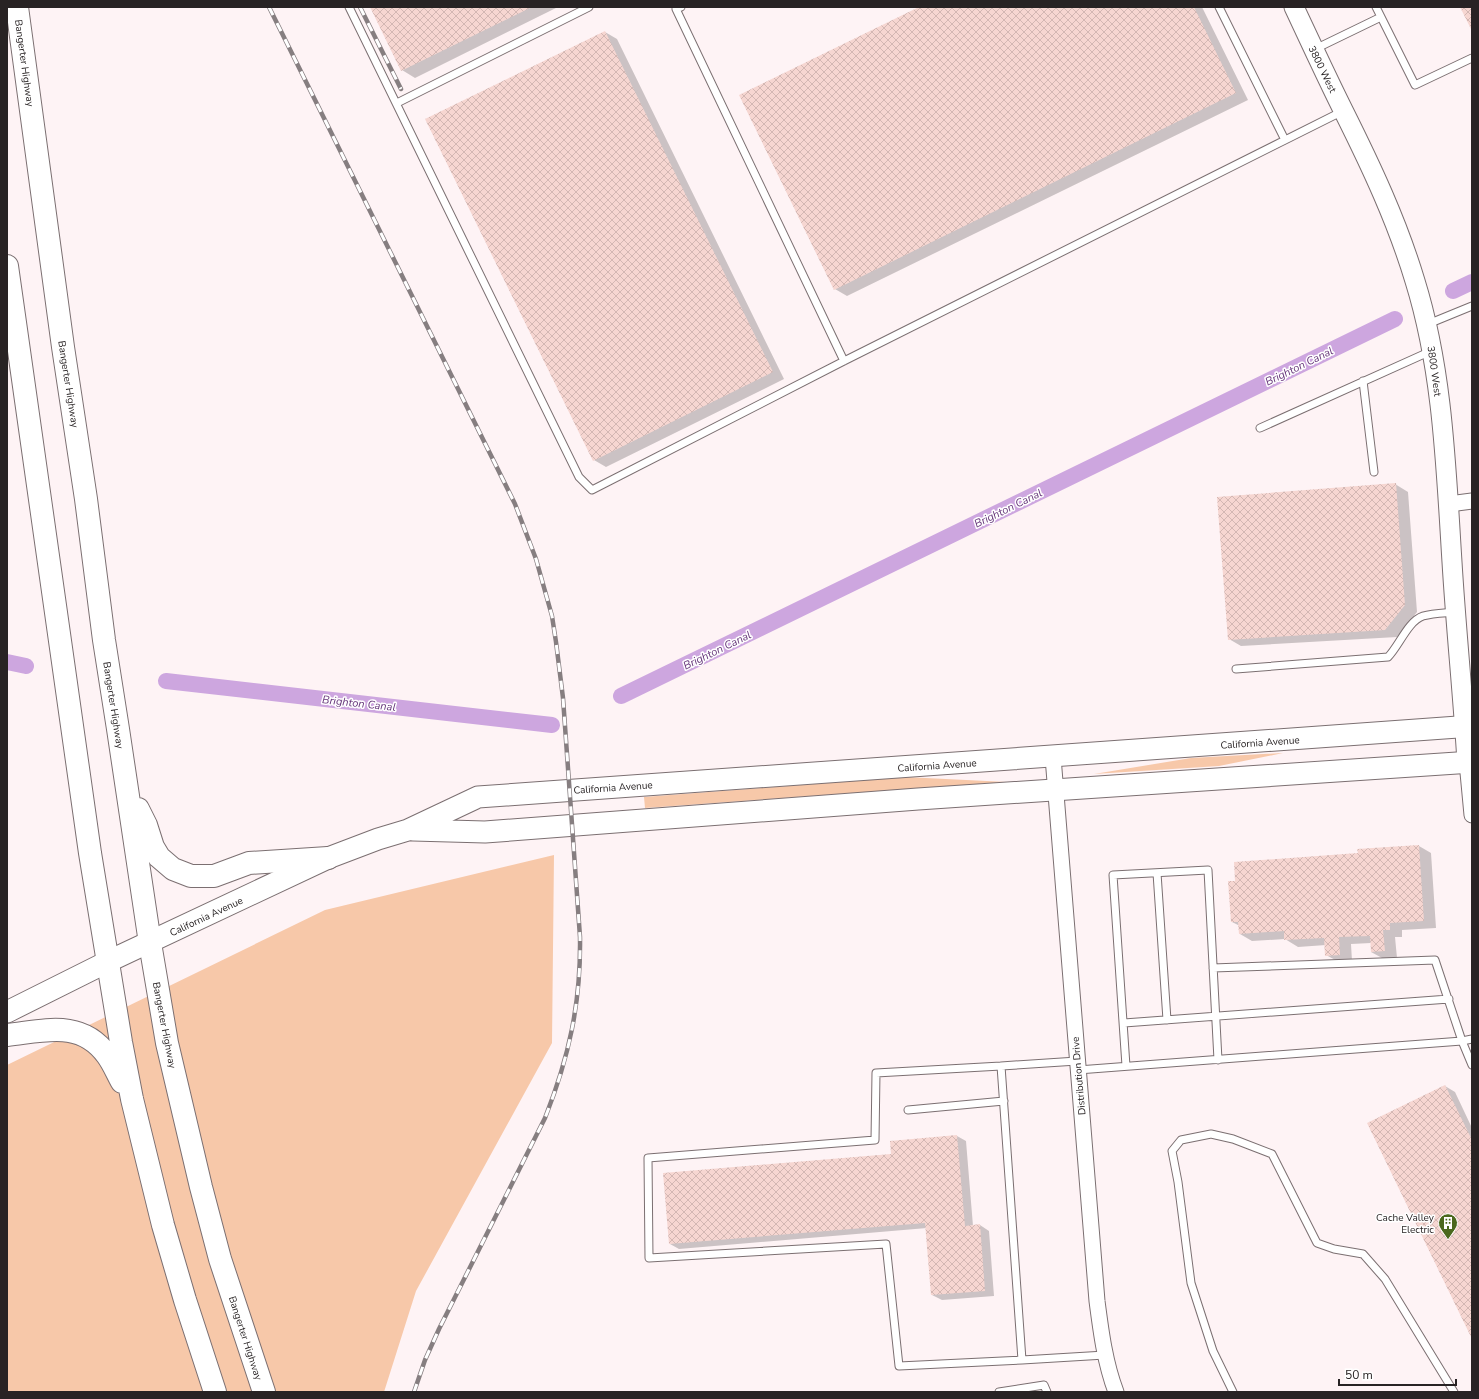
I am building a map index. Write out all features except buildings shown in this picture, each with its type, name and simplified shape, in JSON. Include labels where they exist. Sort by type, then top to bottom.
[{"type":"highway","name":"Bangerter Highway","points":[[17,7],[63,346],[86,499],[104,640],[150,943],[167,1043],[201,1187],[220,1259],[264,1392]]},
{"type":"highway","points":[[7,266],[72,733],[120,1042],[132,1099],[163,1225],[185,1300],[216,1392]]},
{"type":"highway","points":[[126,784],[146,825],[156,852],[168,865],[185,874],[207,877],[221,874],[248,863],[328,858]]},
{"type":"highway","points":[[7,1035],[44,1030],[72,1030],[88,1037],[106,1054],[132,1099]]},
{"type":"main road","name":"California Avenue","points":[[7,1012],[107,962],[328,858],[378,839],[408,830],[478,797],[1468,727]]},
{"type":"main road","name":"California Avenue","points":[[408,830],[485,832],[572,824],[1470,762]]},
{"type":"street","name":"3800 West","points":[[1294,7],[1370,164],[1402,240],[1416,282],[1433,350],[1438,384],[1449,504],[1456,612],[1468,727],[1470,762]]},
{"type":"street","points":[[1449,504],[1472,501]]},
{"type":"street","name":"Distribution Drive","points":[[1053,757],[1097,1301],[1105,1355],[1115,1392]]},
{"type":"street","points":[[1470,762],[1472,815]]},
{"type":"lane","points":[[349,7],[579,477],[592,490],[844,361],[1344,111]]},
{"type":"lane","points":[[397,103],[589,7]]},
{"type":"lane","points":[[1220,7],[1284,140]]},
{"type":"lane","points":[[1376,7],[1415,85],[1472,58]]},
{"type":"lane","points":[[677,8],[844,361]]},
{"type":"lane","points":[[1314,50],[1380,17]]},
{"type":"lane","points":[[1427,325],[1472,306]]},
{"type":"lane","points":[[1260,428],[1433,350]]},
{"type":"lane","points":[[1364,381],[1374,472]]},
{"type":"lane","points":[[1236,669],[1388,657],[1395,650],[1413,623],[1423,616],[1456,612]]},
{"type":"lane","points":[[1126,1066],[1113,875],[1208,870],[1218,1060]]},
{"type":"lane","points":[[1157,873],[1167,1020]]},
{"type":"lane","points":[[1213,968],[1435,960],[1462,1041],[1472,1065]]},
{"type":"lane","points":[[1124,1023],[1449,999]]},
{"type":"lane","points":[[1105,1355],[899,1366],[886,1244],[650,1258],[648,1158],[875,1140],[876,1073],[1001,1066],[1126,1066],[1462,1041],[1472,1039]]},
{"type":"lane","points":[[1001,1066],[1022,1360]]},
{"type":"lane","points":[[908,1110],[1004,1101]]},
{"type":"lane","points":[[1233,1392],[1213,1351],[1191,1283],[1178,1182],[1172,1151],[1182,1140],[1211,1134],[1233,1139],[1272,1154],[1316,1243],[1334,1249],[1363,1254],[1385,1279],[1454,1392]]},
{"type":"lane","points":[[999,1392],[1044,1385],[1047,1392]]},
{"type":"shaded area","points":[[1283,753],[1219,766],[1094,774],[1191,758]]},
{"type":"shaded area","points":[[905,777],[1007,782],[645,808],[644,797]]},
{"type":"shaded area","points":[[554,855],[552,1043],[416,1291],[384,1392],[7,1392],[7,1065],[325,910]]},
{"type":"waterway","name":"Brighton Canal","points":[[1453,291],[1472,282]]},
{"type":"waterway","name":"Brighton Canal","points":[[621,696],[1395,319]]},
{"type":"waterway","name":"Brighton Canal","points":[[7,662],[26,666]]},
{"type":"waterway","name":"Brighton Canal","points":[[166,681],[552,725]]},
{"type":"railway","points":[[269,7],[515,504],[536,559],[552,616],[563,698],[580,937],[578,985],[572,1029],[561,1073],[545,1118],[439,1329],[425,1360],[414,1392]]},
{"type":"railway","points":[[360,7],[401,89]]},
{"type":"place","name":"Cache Valley Electric","points":[[1448,1240]]}]
